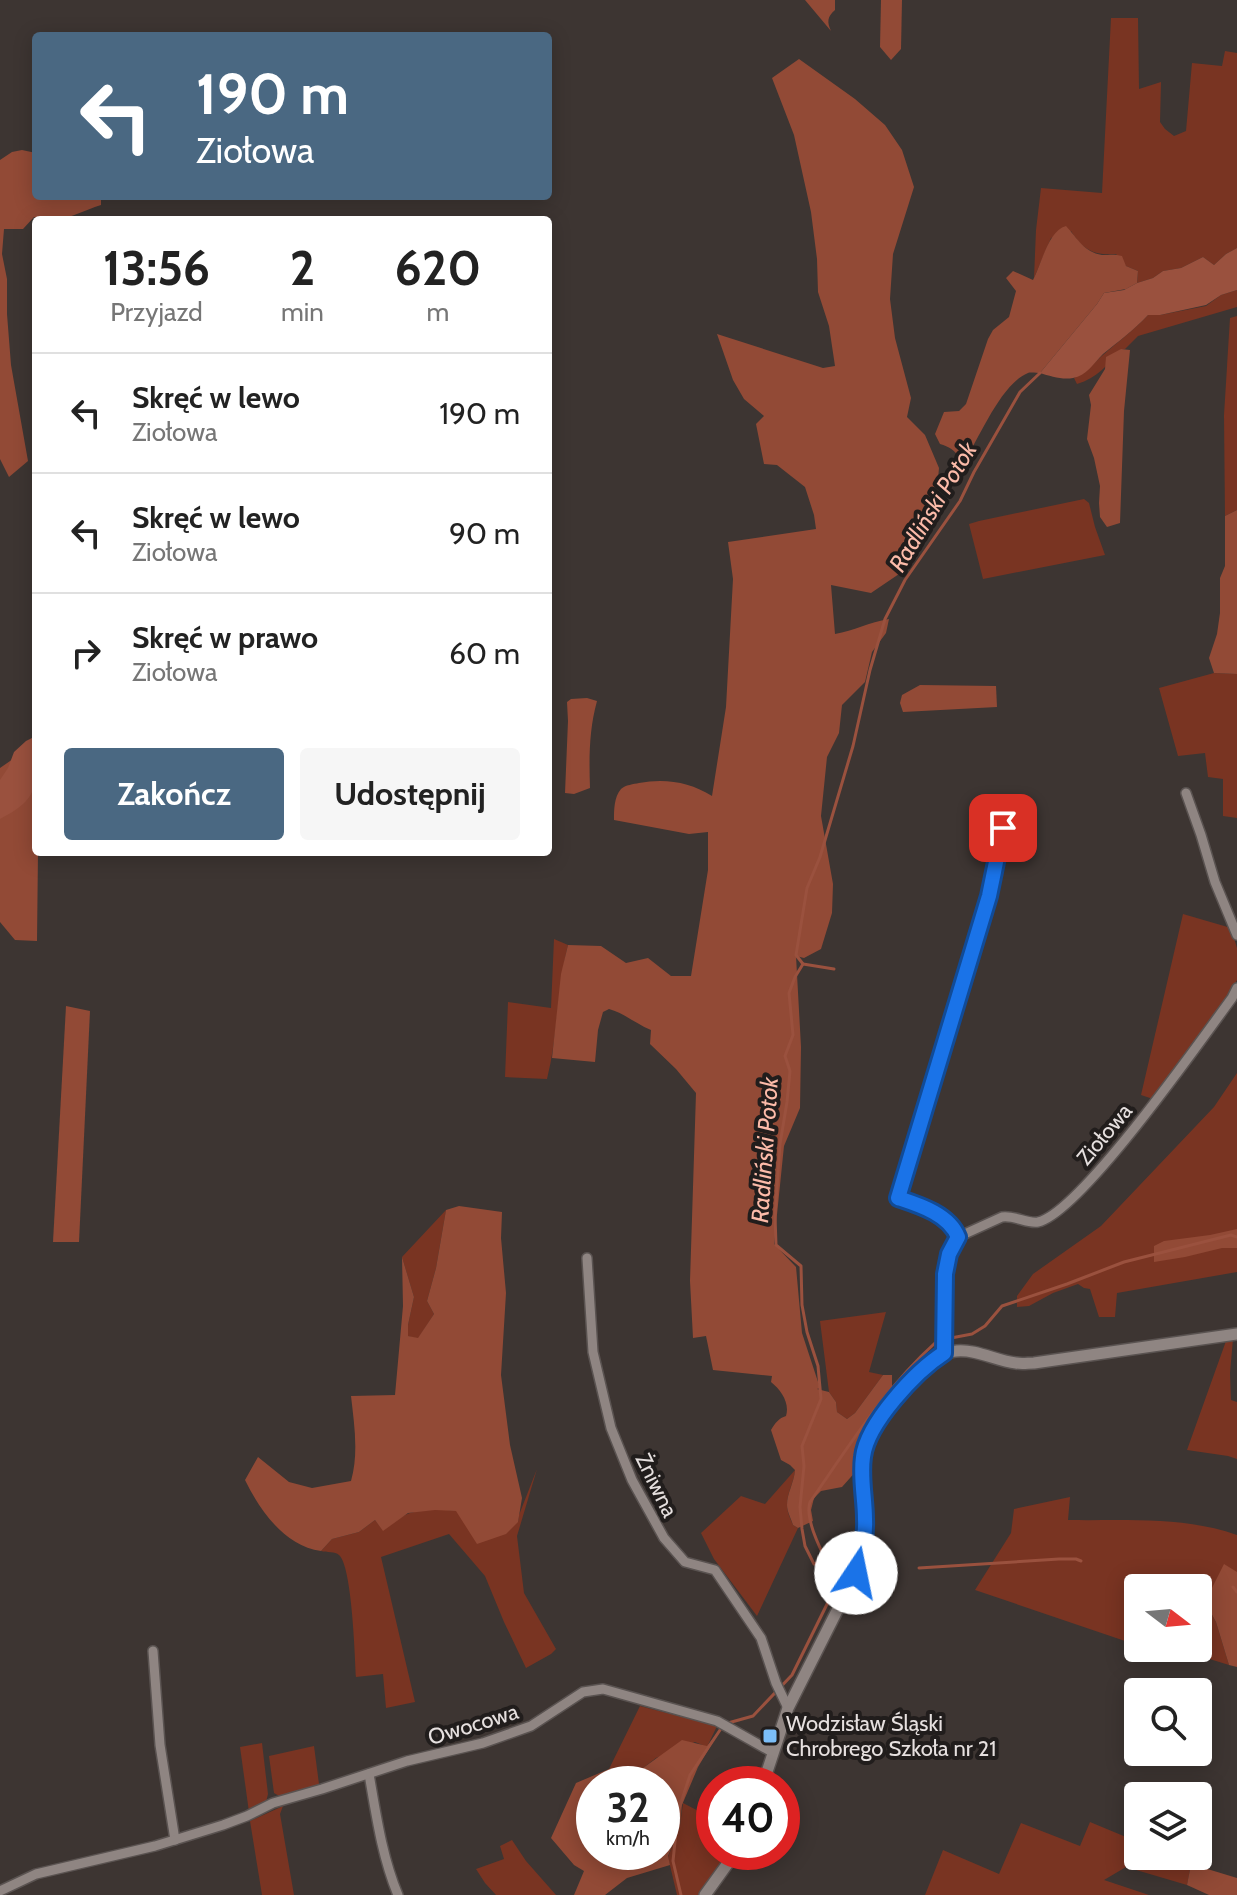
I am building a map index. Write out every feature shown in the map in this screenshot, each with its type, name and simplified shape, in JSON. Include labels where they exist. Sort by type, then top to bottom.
[{"type":"street","points":[[1186,793],[1215,882],[1237,935]]},
{"type":"street","points":[[944,1353],[945,1274],[949,1254],[958,1237],[956,1231],[938,1215],[898,1198],[989,896],[1003,828],[1004,803]]},
{"type":"street","name":"Ziołowa","points":[[958,1237],[1002,1217],[1036,1223],[1052,1217],[1122,1144],[1237,988]]},
{"type":"street","name":"Żniwna","points":[[587,1258],[593,1352],[611,1428],[632,1480],[664,1538],[685,1562],[715,1570],[761,1638],[788,1708]]},
{"type":"street","points":[[768,1766],[788,1708],[850,1589],[863,1551],[862,1460],[870,1434],[928,1363],[944,1353],[958,1350],[1016,1363],[1034,1363],[1237,1334]]},
{"type":"street","points":[[153,1651],[160,1745],[175,1840]]},
{"type":"street","name":"Owocowa","points":[[0,1891],[36,1874],[155,1846],[223,1825],[273,1803],[407,1761],[507,1735],[531,1726],[583,1692],[603,1689],[717,1721],[772,1752]]},
{"type":"street","points":[[369,1774],[398,1895]]},
{"type":"street","points":[[705,1895],[723,1870]]},
{"type":"shaded area","points":[[805,0],[835,0],[835,10],[828,20],[831,31]]},
{"type":"shaded area","points":[[881,0],[902,0],[901,49],[891,60],[880,47]]},
{"type":"shaded area","points":[[1111,18],[1138,18],[1139,89],[1161,82],[1160,122],[1174,136],[1186,131],[1192,63],[1222,66],[1225,51],[1237,53],[1237,248],[1214,265],[1203,257],[1137,283],[1138,271],[1126,266],[1116,254],[1089,250],[1071,231],[1051,238],[1034,278],[1041,188],[1102,193]]},
{"type":"shaded area","points":[[799,59],[885,125],[902,150],[914,187],[893,254],[890,299],[895,338],[911,398],[907,417],[925,435],[939,468],[938,479],[899,574],[871,593],[831,585],[835,634],[889,619],[886,633],[872,652],[865,682],[842,705],[839,733],[827,757],[821,816],[833,884],[832,913],[821,949],[804,958],[796,956],[801,1047],[800,1108],[784,1146],[774,1244],[796,1267],[802,1333],[820,1388],[817,1389],[829,1392],[836,1402],[837,1412],[847,1419],[883,1375],[892,1375],[892,1394],[858,1469],[842,1487],[821,1491],[814,1498],[811,1510],[813,1521],[798,1528],[793,1525],[787,1505],[795,1470],[781,1460],[771,1430],[777,1421],[786,1416],[784,1397],[771,1382],[772,1376],[713,1370],[706,1336],[693,1338],[690,1281],[696,1093],[650,1044],[651,1030],[609,1009],[603,1012],[598,1030],[595,1062],[552,1058],[561,974],[568,945],[601,946],[626,963],[648,958],[671,976],[691,976],[708,870],[708,832],[689,834],[614,820],[616,800],[625,787],[658,781],[686,784],[712,796],[726,707],[733,579],[728,542],[816,529],[805,487],[777,465],[764,464],[756,424],[764,416],[744,399],[733,380],[717,334],[823,368],[835,366],[829,326],[818,292],[811,212],[794,135],[772,78]]},
{"type":"shaded area","points":[[12,152],[32,152],[32,200],[101,200],[101,205],[71,216],[32,216],[23,229],[4,229],[2,254],[7,279],[11,365],[28,461],[9,477],[0,459],[0,160]]},
{"type":"shaded area","points":[[1066,226],[1090,251],[1122,256],[1126,266],[1138,271],[1137,283],[1126,289],[1104,293],[1040,373],[1028,373],[1009,388],[965,460],[959,459],[951,449],[940,444],[935,434],[944,412],[959,411],[966,404],[988,339],[993,330],[1009,317],[1016,291],[1006,278],[1013,271],[1033,280],[1050,241]]},
{"type":"shaded area","points":[[1237,248],[1237,290],[1221,295],[1206,305],[1148,315],[1078,377],[1060,378],[1040,373],[1104,293],[1124,290],[1163,271],[1181,268],[1203,257],[1214,265]]},
{"type":"shaded area","points":[[1237,290],[1237,307],[1138,336],[1096,375],[1077,384],[1074,378],[1148,315],[1206,306],[1221,295]]},
{"type":"shaded area","points":[[1237,316],[1237,510],[1225,516],[1224,415],[1230,318]]},
{"type":"shaded area","points":[[1121,349],[1130,350],[1124,411],[1120,523],[1107,527],[1100,517],[1100,486],[1087,439],[1091,405],[1089,395],[1105,369],[1106,357]]},
{"type":"shaded area","points":[[1084,499],[1089,503],[1105,555],[983,579],[969,524]]},
{"type":"shaded area","points":[[1237,510],[1237,674],[1214,673],[1209,658],[1220,613],[1220,578],[1225,566],[1225,516]]},
{"type":"shaded area","points":[[1214,673],[1237,674],[1237,818],[1223,816],[1223,779],[1208,777],[1205,753],[1178,756],[1159,688]]},
{"type":"shaded area","points":[[920,685],[996,686],[997,707],[903,712],[900,703],[902,695]]},
{"type":"shaded area","points":[[587,698],[597,701],[590,744],[590,788],[574,794],[565,793],[567,702]]},
{"type":"shaded area","points":[[32,738],[32,792],[23,804],[0,819],[0,780],[14,752]]},
{"type":"shaded area","points":[[32,746],[32,856],[38,856],[37,941],[15,940],[0,922],[0,768]]},
{"type":"shaded area","points":[[1183,914],[1231,928],[1237,948],[1237,980],[1153,1099],[1141,1095]]},
{"type":"shaded area","points":[[554,939],[568,945],[547,1079],[505,1077],[508,1002],[551,1008]]},
{"type":"shaded area","points":[[66,1006],[90,1011],[79,1242],[53,1242]]},
{"type":"shaded area","points":[[1237,1073],[1237,1272],[1117,1293],[1115,1317],[1099,1317],[1090,1289],[1078,1284],[1029,1306],[1017,1307],[1017,1296],[1033,1274],[1101,1226],[1214,1107]]},
{"type":"shaded area","points":[[459,1206],[502,1212],[506,1293],[501,1375],[510,1445],[522,1498],[518,1522],[506,1534],[477,1544],[456,1511],[408,1513],[383,1531],[375,1520],[359,1532],[332,1539],[321,1551],[308,1548],[285,1535],[275,1525],[245,1480],[258,1457],[289,1482],[312,1488],[351,1481],[355,1449],[351,1396],[395,1395],[403,1306],[402,1257],[414,1297],[408,1336],[418,1338],[434,1314],[427,1301],[446,1210]]},
{"type":"shaded area","points":[[446,1210],[427,1301],[434,1314],[418,1339],[408,1336],[414,1297],[402,1257]]},
{"type":"shaded area","points":[[1237,1229],[1237,1248],[1222,1248],[1154,1262],[1154,1246],[1164,1241]]},
{"type":"shaded area","points":[[886,1312],[869,1372],[883,1375],[847,1419],[837,1412],[836,1402],[829,1392],[820,1321]]},
{"type":"shaded area","points":[[1233,1339],[1230,1373],[1231,1400],[1237,1402],[1237,1459],[1187,1450],[1226,1341]]},
{"type":"shaded area","points":[[537,1469],[517,1536],[524,1593],[556,1649],[526,1668],[485,1576],[449,1534],[381,1557],[415,1702],[386,1708],[383,1674],[356,1677],[347,1576],[339,1555],[321,1551],[332,1539],[359,1532],[375,1520],[383,1530],[407,1514],[423,1511],[464,1512],[518,1522]]},
{"type":"shaded area","points":[[795,1470],[787,1506],[793,1525],[798,1528],[757,1616],[714,1559],[701,1533],[741,1496],[765,1504]]},
{"type":"shaded area","points":[[1070,1497],[1068,1520],[1175,1522],[1237,1535],[1237,1582],[1212,1598],[1212,1574],[1124,1574],[1124,1641],[975,1590],[1011,1533],[1014,1509]]},
{"type":"shaded area","points":[[1224,1564],[1237,1572],[1237,1667],[1229,1665],[1212,1615],[1212,1588]]},
{"type":"shaded area","points":[[1212,1615],[1216,1622],[1229,1665],[1212,1660]]},
{"type":"shaded area","points":[[640,1706],[717,1726],[707,1747],[695,1742],[656,1758],[646,1766],[610,1766]]},
{"type":"shaded area","points":[[722,1727],[696,1766],[682,1805],[680,1826],[680,1766],[646,1766],[682,1740],[707,1746]]},
{"type":"shaded area","points":[[262,1743],[268,1794],[266,1802],[249,1812],[240,1747]]},
{"type":"shaded area","points":[[314,1746],[319,1784],[316,1788],[281,1797],[274,1793],[269,1756]]},
{"type":"shaded area","points":[[576,1783],[576,1866],[551,1838]]},
{"type":"shaded area","points":[[683,1803],[696,1810],[696,1870],[717,1870],[700,1895],[677,1895],[671,1870],[680,1870]]},
{"type":"shaded area","points":[[283,1806],[280,1814],[294,1895],[262,1895],[250,1821]]},
{"type":"shaded area","points":[[1090,1822],[1124,1836],[1124,1868],[1104,1880],[1149,1895],[925,1895],[943,1850],[999,1874],[1021,1823],[1080,1846]]},
{"type":"shaded area","points":[[512,1840],[556,1895],[496,1895],[485,1883],[476,1869],[504,1859],[500,1846]]},
{"type":"shaded area","points":[[653,1870],[627,1878],[605,1895],[574,1895],[584,1871]]},
{"type":"shaded area","points":[[1136,1870],[1190,1870],[1187,1885]]},
{"type":"shaded area","points":[[1190,1870],[1211,1870],[1237,1878],[1237,1895],[1209,1895],[1187,1885]]},
{"type":"waterway","name":"Radliński Potok","points":[[827,1560],[814,1564],[805,1546],[800,1507],[804,1466],[802,1446],[821,1399],[818,1366],[802,1305],[801,1266],[776,1245],[775,1216],[780,1144],[790,1071],[785,1056],[793,1035],[789,993],[803,964],[796,955],[807,888],[820,857],[853,746],[885,619],[905,580],[960,501],[1020,392],[1040,373]]},
{"type":"waterway","points":[[803,964],[834,969]]},
{"type":"waterway","points":[[951,1338],[972,1334],[985,1326],[1002,1306],[1124,1262],[1231,1235],[1237,1237]]},
{"type":"waterway","points":[[728,1723],[753,1716],[792,1675],[837,1584],[813,1531],[810,1502],[884,1398],[935,1343]]},
{"type":"waterway","points":[[919,1568],[1059,1559],[1081,1561]]},
{"type":"waterway","points":[[1233,1587],[1237,1592]]},
{"type":"waterway","name":"Radliński Potok","points":[[681,1895],[673,1861],[678,1812],[690,1775],[722,1727]]},
{"type":"place","name":"Wodzisław Śląski Chrobrego Szkoła nr 21","points":[[770,1736]]},
{"type":"route","points":[[856,1573],[863,1551],[865,1523],[862,1460],[865,1446],[885,1412],[907,1385],[928,1363],[944,1353],[945,1274],[949,1254],[958,1237],[956,1231],[938,1215],[898,1198],[989,896],[1003,828]]}]
